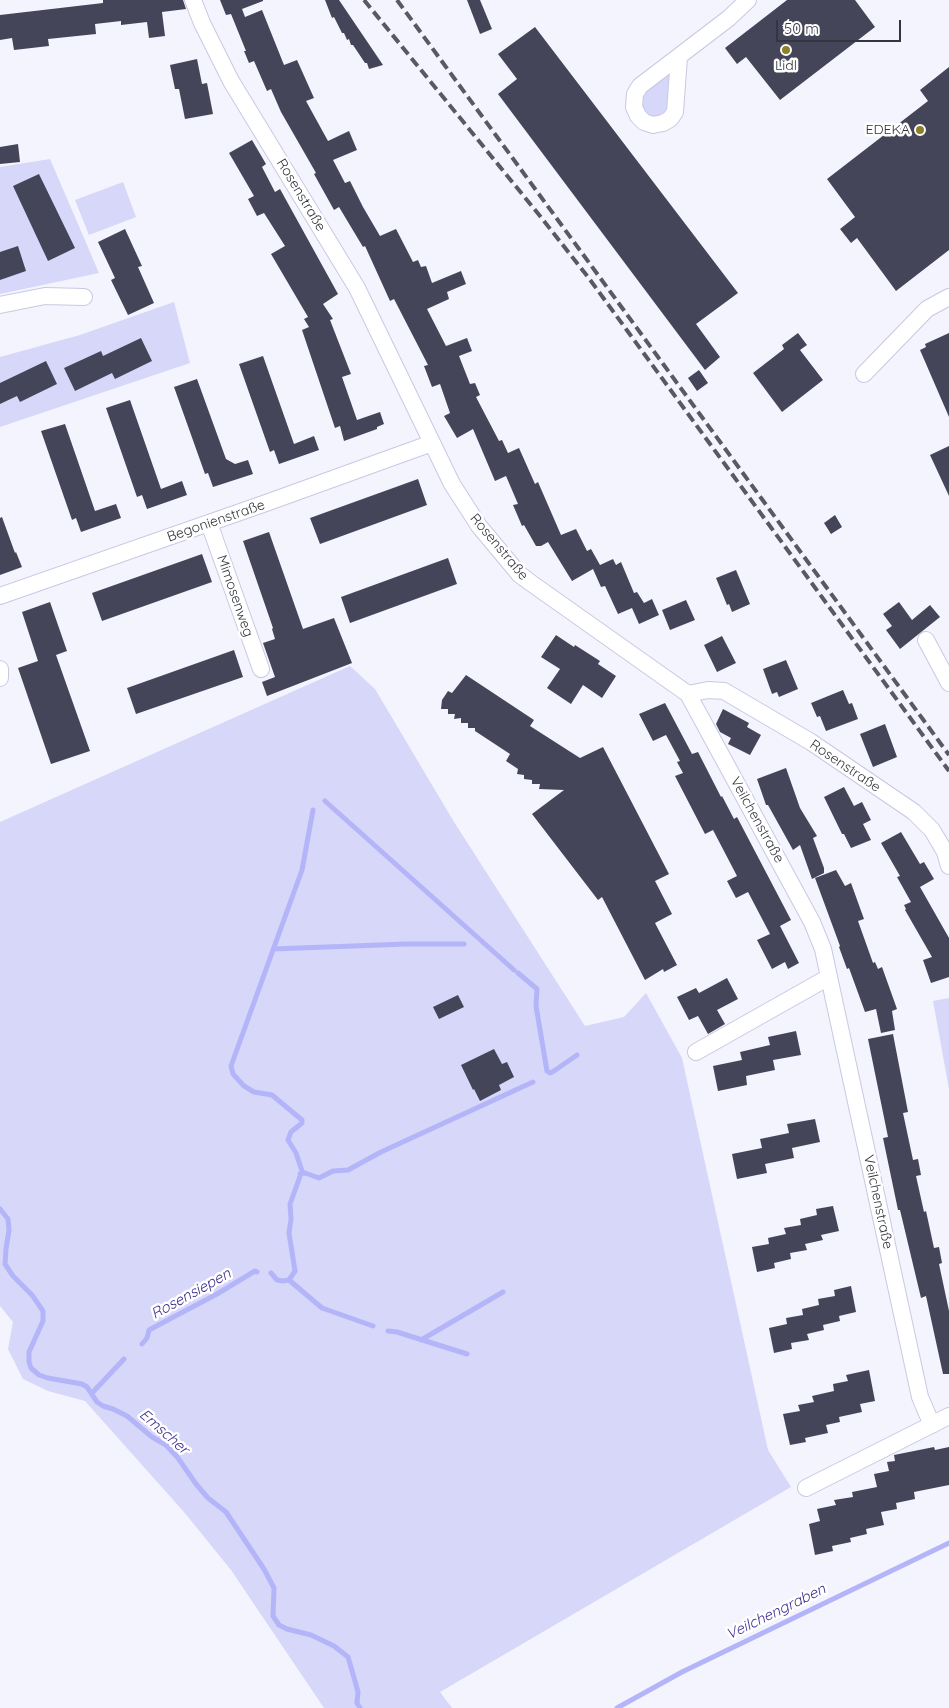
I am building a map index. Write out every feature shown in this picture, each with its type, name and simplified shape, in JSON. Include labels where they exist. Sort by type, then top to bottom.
[{"type":"street","name":"Rosenstraße","points":[[193,0],[202,23],[232,81],[357,288],[452,484],[479,526],[519,574],[688,694],[708,690],[724,690],[811,742],[914,812],[932,830],[945,852],[949,866]]},
{"type":"street","points":[[678,57],[729,18],[748,0]]},
{"type":"street","points":[[0,305],[45,296],[84,296]]},
{"type":"street","points":[[864,374],[927,309],[949,297]]},
{"type":"street","name":"Begonienstraße","points":[[0,596],[432,442]]},
{"type":"street","name":"Mimosenweg","points":[[209,523],[261,669]]},
{"type":"street","points":[[926,640],[949,684]]},
{"type":"street","points":[[0,669],[0,678]]},
{"type":"street","name":"Veilchenstraße","points":[[688,694],[812,922],[823,949],[920,1397],[932,1425]]},
{"type":"street","points":[[696,1052],[829,977]]},
{"type":"street","points":[[806,1488],[949,1416]]},
{"type":"shaded area","points":[[667,75],[670,76],[669,107],[659,117],[652,117],[642,105],[643,98],[646,90]]},
{"type":"shaded area","points":[[50,159],[99,273],[0,294],[0,167]]},
{"type":"shaded area","points":[[123,182],[136,217],[89,235],[75,200]]},
{"type":"shaded area","points":[[174,302],[190,363],[0,427],[0,357],[80,335]]},
{"type":"shaded area","points":[[350,666],[375,689],[454,822],[585,1026],[624,1017],[646,993],[682,1058],[768,1450],[791,1487],[440,1692],[452,1708],[324,1708],[231,1570],[184,1512],[85,1401],[48,1391],[23,1379],[8,1349],[13,1322],[0,1306],[0,822]]},
{"type":"shaded area","points":[[949,998],[949,1089],[933,1001]]},
{"type":"building","points":[[103,0],[183,0],[186,9],[162,12],[165,36],[149,38],[147,22],[121,25],[121,21],[95,24],[96,34],[48,39],[49,46],[14,50],[12,38],[0,40],[0,15],[103,3]]},
{"type":"building","points":[[220,0],[263,0],[242,9],[245,17],[262,10],[284,65],[297,60],[314,98],[306,101],[328,141],[349,131],[357,150],[333,160],[345,183],[350,181],[380,236],[396,229],[413,262],[418,260],[421,267],[426,266],[432,283],[461,271],[466,284],[447,292],[449,299],[427,309],[446,346],[467,338],[472,351],[459,356],[470,384],[475,383],[480,395],[476,397],[499,441],[502,440],[508,453],[519,448],[535,484],[538,482],[561,535],[576,529],[587,551],[591,549],[600,565],[613,559],[616,565],[621,562],[634,593],[637,592],[644,603],[652,599],[659,615],[639,624],[632,608],[618,614],[605,586],[601,587],[593,569],[572,581],[548,542],[541,546],[536,546],[524,525],[522,526],[513,505],[518,504],[506,476],[495,481],[473,429],[457,438],[444,416],[450,413],[440,384],[432,387],[424,366],[428,365],[394,299],[390,301],[365,246],[363,247],[339,207],[334,210],[314,174],[316,173],[281,112],[271,89],[267,91],[254,61],[249,63],[231,14],[226,15]]},
{"type":"building","points":[[325,0],[339,0],[383,65],[369,69],[367,63],[351,45],[349,39],[347,40],[344,33],[342,33],[334,17],[332,18]]},
{"type":"building","points":[[467,0],[480,0],[492,29],[480,34]]},
{"type":"building","name":"Lidl","points":[[787,0],[855,0],[875,27],[780,100],[746,57],[737,64],[725,48]]},
{"type":"building","points":[[535,27],[738,293],[696,324],[720,357],[705,370],[498,94],[517,79],[498,54]]},
{"type":"building","points":[[197,59],[202,84],[207,83],[213,114],[185,119],[179,89],[175,89],[170,65]]},
{"type":"building","name":"EDEKA","points":[[949,67],[949,250],[896,291],[857,238],[851,243],[840,229],[855,217],[827,179],[928,101],[920,90]]},
{"type":"building","points":[[252,140],[266,164],[262,167],[275,192],[280,189],[338,294],[323,304],[333,319],[330,320],[351,374],[342,377],[357,420],[380,412],[384,424],[377,427],[377,429],[344,441],[340,426],[335,428],[302,330],[309,327],[304,319],[308,317],[271,254],[285,246],[264,213],[257,216],[248,199],[254,196],[229,153]]},
{"type":"building","points":[[18,144],[20,162],[0,164],[0,147]]},
{"type":"building","points":[[39,174],[75,248],[48,261],[13,186]]},
{"type":"building","points":[[125,229],[142,266],[138,267],[154,303],[128,315],[111,280],[115,278],[98,242]]},
{"type":"building","points":[[18,246],[26,271],[0,280],[0,252]]},
{"type":"building","points":[[798,333],[807,345],[800,350],[823,380],[782,412],[753,373],[784,349],[782,345]]},
{"type":"building","points":[[949,333],[949,417],[920,350],[926,347],[925,344]]},
{"type":"building","points":[[141,338],[152,361],[115,379],[112,373],[75,391],[64,368],[101,351],[103,356]]},
{"type":"building","points":[[263,356],[294,444],[314,436],[319,450],[279,464],[274,450],[270,452],[239,364]]},
{"type":"building","points":[[46,361],[57,384],[20,402],[17,396],[0,404],[0,383]]},
{"type":"building","points":[[699,370],[708,383],[697,391],[688,378]]},
{"type":"building","points":[[197,379],[226,459],[235,464],[248,460],[253,474],[213,487],[208,473],[205,474],[174,387]]},
{"type":"building","points":[[130,400],[161,489],[182,481],[187,495],[147,509],[142,495],[137,497],[106,408]]},
{"type":"building","points":[[65,424],[95,511],[116,504],[121,518],[81,532],[76,518],[72,520],[41,431]]},
{"type":"building","points":[[949,446],[949,496],[930,455]]},
{"type":"building","points":[[418,479],[427,505],[320,544],[310,518]]},
{"type":"building","points":[[835,515],[842,527],[831,534],[824,523]]},
{"type":"building","points":[[2,517],[22,567],[0,575],[0,518]]},
{"type":"building","points":[[269,532],[303,629],[334,618],[352,663],[267,696],[262,682],[275,677],[263,643],[275,639],[273,628],[243,541]]},
{"type":"building","points":[[202,554],[212,582],[102,621],[92,593]]},
{"type":"building","points":[[448,558],[457,584],[350,623],[341,597]]},
{"type":"building","points":[[736,570],[750,604],[732,612],[729,604],[727,605],[716,578]]},
{"type":"building","points":[[686,600],[695,620],[670,630],[662,610]]},
{"type":"building","points":[[50,602],[67,651],[56,655],[90,751],[51,764],[18,668],[38,661],[22,612]]},
{"type":"building","points":[[899,602],[912,620],[930,605],[940,617],[900,649],[886,630],[892,626],[883,614]]},
{"type":"building","points":[[556,635],[600,661],[598,664],[616,676],[602,698],[583,685],[571,704],[547,688],[560,669],[541,657]]},
{"type":"building","points":[[722,636],[736,663],[717,672],[704,645]]},
{"type":"building","points":[[234,650],[243,677],[136,714],[127,688]]},
{"type":"building","points":[[786,660],[798,689],[779,697],[777,692],[772,694],[763,669]]},
{"type":"building","points":[[466,675],[534,720],[530,726],[580,758],[603,747],[669,874],[655,881],[672,914],[655,923],[677,965],[664,972],[663,969],[645,980],[602,897],[598,900],[532,814],[564,790],[539,789],[540,784],[532,784],[532,780],[524,779],[524,775],[517,774],[518,769],[506,761],[510,754],[475,731],[475,728],[468,728],[468,723],[461,723],[461,718],[454,719],[455,714],[448,714],[448,709],[441,709],[442,700],[448,691],[452,693]]},
{"type":"building","points":[[843,690],[849,704],[852,703],[858,719],[826,731],[820,716],[817,717],[811,703]]},
{"type":"building","points":[[665,703],[692,754],[698,752],[734,819],[737,817],[791,920],[780,926],[799,963],[788,969],[785,962],[772,969],[757,940],[770,934],[748,892],[736,898],[727,881],[737,876],[713,830],[705,834],[675,776],[683,773],[677,762],[680,761],[666,735],[653,741],[639,714]]},
{"type":"building","points":[[723,709],[749,723],[747,727],[761,735],[750,755],[728,744],[731,738],[720,732],[716,724]]},
{"type":"building","points":[[885,724],[897,757],[873,767],[860,734]]},
{"type":"building","points":[[786,768],[800,808],[817,836],[813,838],[824,873],[812,879],[800,845],[793,850],[768,805],[766,805],[757,779]]},
{"type":"building","points":[[844,787],[854,806],[862,802],[871,820],[863,824],[871,840],[851,848],[824,797]]},
{"type":"building","points":[[901,832],[920,864],[924,862],[934,879],[920,887],[949,938],[949,977],[931,983],[923,960],[932,957],[905,910],[904,905],[911,902],[897,877],[900,876],[881,843]]},
{"type":"building","points":[[836,870],[845,886],[851,883],[864,919],[858,921],[873,963],[875,962],[878,969],[882,967],[897,1009],[892,1011],[895,1030],[881,1033],[876,1009],[865,1012],[849,968],[847,969],[815,878]]},
{"type":"building","points":[[727,978],[738,999],[717,1010],[725,1024],[708,1034],[698,1016],[689,1020],[677,997],[696,988],[699,993]]},
{"type":"building","points":[[458,995],[464,1007],[439,1019],[433,1007]]},
{"type":"building","points":[[796,1031],[801,1055],[773,1060],[775,1070],[746,1076],[747,1085],[718,1091],[713,1066],[742,1060],[740,1052],[770,1045],[768,1037]]},
{"type":"building","points":[[893,1034],[908,1112],[903,1113],[913,1160],[918,1159],[921,1175],[916,1176],[934,1248],[939,1247],[942,1263],[939,1264],[949,1311],[949,1374],[943,1374],[926,1296],[921,1298],[900,1210],[898,1210],[883,1138],[888,1137],[868,1039]]},
{"type":"building","points":[[494,1049],[502,1064],[507,1062],[514,1077],[499,1085],[501,1090],[480,1101],[461,1065]]},
{"type":"building","points":[[815,1119],[820,1142],[792,1148],[794,1158],[765,1164],[767,1173],[737,1179],[732,1154],[762,1148],[760,1139],[789,1133],[787,1124]]},
{"type":"building","points":[[833,1206],[839,1231],[821,1235],[823,1240],[805,1244],[807,1250],[790,1253],[791,1259],[774,1263],[775,1268],[757,1272],[752,1247],[769,1244],[768,1238],[786,1234],[784,1228],[801,1225],[800,1219],[817,1215],[816,1209]]},
{"type":"building","points":[[851,1286],[856,1312],[839,1316],[840,1321],[823,1325],[824,1330],[807,1334],[809,1340],[791,1343],[792,1349],[774,1353],[769,1328],[787,1324],[786,1318],[803,1315],[802,1309],[819,1305],[818,1299],[835,1296],[834,1290]]},
{"type":"building","points":[[869,1370],[875,1401],[860,1404],[862,1412],[839,1417],[840,1422],[826,1425],[828,1433],[805,1438],[806,1442],[790,1445],[783,1414],[800,1411],[798,1405],[814,1402],[812,1396],[834,1391],[833,1384],[848,1381],[846,1375]]},
{"type":"building","points":[[934,1447],[935,1450],[949,1447],[949,1485],[914,1492],[915,1499],[896,1503],[897,1509],[881,1512],[884,1525],[866,1529],[867,1534],[850,1538],[851,1542],[832,1546],[833,1551],[815,1555],[809,1524],[820,1521],[817,1509],[836,1505],[834,1500],[853,1497],[852,1492],[877,1487],[874,1474],[889,1471],[887,1462],[895,1461],[894,1455]]},
{"type":"waterway","points":[[325,801],[514,970]]},
{"type":"waterway","points":[[271,1273],[277,1280],[283,1281],[289,1280],[295,1271],[289,1233],[291,1219],[290,1204],[302,1171],[296,1153],[288,1140],[291,1132],[302,1123],[302,1120],[272,1095],[254,1092],[244,1086],[233,1074],[231,1066],[302,870],[313,810]]},
{"type":"waterway","points":[[273,949],[406,944],[464,944]]},
{"type":"waterway","points":[[518,973],[537,989],[536,1006],[547,1071],[550,1073],[554,1071],[577,1055]]},
{"type":"waterway","points":[[300,1174],[305,1173],[319,1178],[333,1171],[348,1170],[381,1152],[533,1082]]},
{"type":"waterway","name":"Emscher","points":[[0,1209],[8,1219],[9,1230],[5,1264],[13,1276],[32,1295],[43,1311],[43,1321],[29,1352],[31,1368],[39,1375],[48,1378],[82,1384],[87,1387],[97,1402],[127,1416],[152,1437],[166,1445],[208,1498],[226,1512],[264,1569],[274,1588],[273,1616],[279,1625],[311,1635],[334,1646],[348,1657],[358,1692],[357,1703],[360,1708]]},
{"type":"waterway","name":"Rosensiepen","points":[[142,1344],[147,1338],[149,1330],[217,1294],[255,1271],[257,1272]]},
{"type":"waterway","points":[[289,1280],[322,1308],[373,1326]]},
{"type":"waterway","points":[[421,1340],[503,1292]]},
{"type":"waterway","points":[[388,1331],[397,1332],[467,1354]]},
{"type":"waterway","name":"Rosensiepen","points":[[92,1393],[124,1359]]},
{"type":"waterway","name":"Veilchengraben","points":[[617,1708],[682,1672],[949,1543]]},
{"type":"railway","points":[[364,0],[588,277],[949,771]]},
{"type":"railway","points":[[397,0],[949,755]]},
{"type":"place","name":"Lidl","points":[[786,50]]},
{"type":"place","name":"EDEKA","points":[[920,130]]}]
